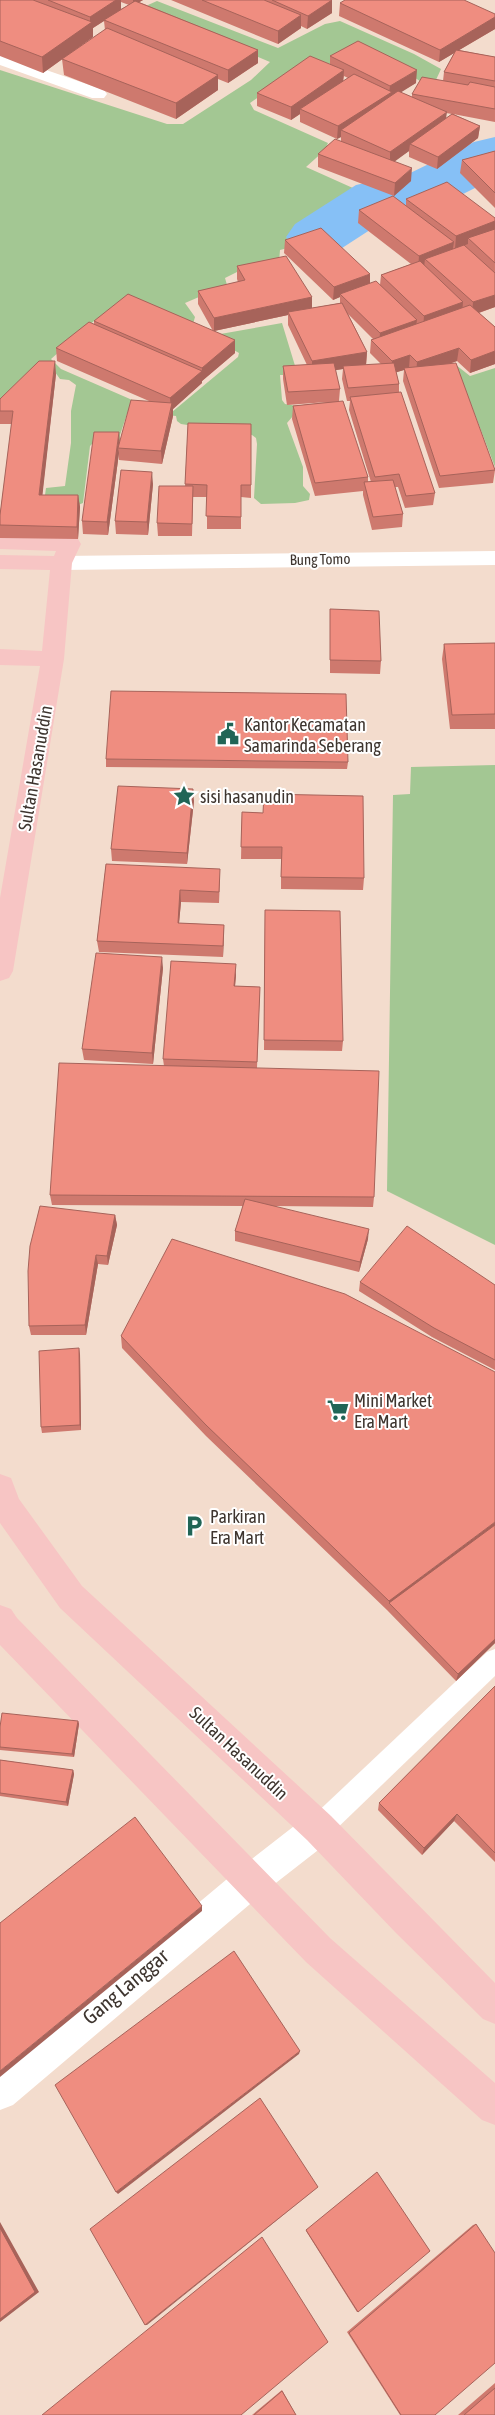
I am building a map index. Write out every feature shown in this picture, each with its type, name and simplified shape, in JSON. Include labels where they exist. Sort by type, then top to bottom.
[{"type":"main road","name":"Bung Tomo","points":[[0,542],[66,554]]},
{"type":"main road","name":"Bung Tomo","points":[[0,562],[66,554]]},
{"type":"main road","name":"Sultan Hasanuddin","points":[[0,971],[53,660],[66,554]]},
{"type":"main road","points":[[0,657],[53,660]]},
{"type":"main road","name":"Sultan Hasanuddin","points":[[0,1488],[6,1506],[71,1597],[319,1828],[408,1921],[495,2007]]},
{"type":"main road","points":[[0,1620],[6,1629],[318,1950],[495,2107]]},
{"type":"street","points":[[0,59],[98,94]]},
{"type":"street","name":"Bung Tomo","points":[[66,554],[145,562],[495,558]]},
{"type":"street","name":"Gang Langgar","points":[[0,2092],[251,1881],[319,1828]]},
{"type":"lane","points":[[319,1828],[495,1660]]},
{"type":"green space","points":[[157,1],[278,48],[325,24],[340,21],[414,54],[441,69],[435,82],[425,84],[400,69],[342,57],[324,67],[271,88],[250,103],[254,110],[328,143],[325,150],[306,167],[364,193],[366,199],[355,204],[346,218],[311,232],[288,248],[280,250],[279,262],[237,272],[225,278],[227,285],[185,303],[195,317],[193,324],[94,321],[51,359],[61,369],[153,409],[172,412],[238,357],[239,353],[209,336],[282,323],[296,369],[295,375],[280,375],[282,400],[285,404],[304,407],[344,404],[345,411],[293,416],[287,423],[303,467],[303,486],[310,494],[309,500],[295,503],[261,504],[254,498],[257,444],[256,438],[252,435],[181,424],[177,421],[176,416],[128,411],[120,435],[120,441],[94,442],[90,446],[83,503],[78,505],[45,495],[46,488],[65,486],[71,443],[71,411],[76,385],[69,380],[60,379],[55,372],[0,407],[0,70],[167,124],[183,124],[251,80],[270,62],[150,12],[148,5]]},
{"type":"green space","points":[[456,365],[470,376],[495,368],[495,467]]},
{"type":"green space","points":[[495,765],[495,1245],[387,1191],[393,795],[410,794],[411,767]]},
{"type":"building","points":[[0,0],[33,0],[92,22],[42,57],[0,41]]},
{"type":"building","points":[[48,0],[116,0],[90,17]]},
{"type":"building","points":[[202,0],[264,0],[301,15],[278,31]]},
{"type":"building","points":[[272,0],[332,0],[308,16]]},
{"type":"building","points":[[345,0],[464,0],[495,14],[495,17],[440,50],[340,3]]},
{"type":"building","points":[[135,1],[258,50],[228,70],[104,20]]},
{"type":"building","points":[[107,28],[218,75],[176,103],[62,59]]},
{"type":"building","points":[[358,41],[417,70],[390,86],[330,56]]},
{"type":"building","points":[[456,50],[495,57],[495,81],[444,72]]},
{"type":"building","points":[[310,56],[344,70],[291,107],[257,93]]},
{"type":"building","points":[[354,74],[392,92],[338,126],[300,109]]},
{"type":"building","points":[[422,77],[468,85],[470,82],[495,87],[495,109],[412,94]]},
{"type":"building","points":[[398,91],[447,112],[390,152],[341,130]]},
{"type":"building","points":[[452,114],[480,126],[438,157],[410,144]]},
{"type":"building","points":[[335,139],[412,168],[395,183],[318,154]]},
{"type":"building","points":[[495,151],[495,193],[462,160]]},
{"type":"building","points":[[447,182],[495,218],[495,221],[456,236],[406,199]]},
{"type":"building","points":[[393,196],[454,242],[419,256],[359,210]]},
{"type":"building","points":[[321,228],[370,274],[334,287],[285,240]]},
{"type":"building","points":[[495,229],[495,263],[468,238]]},
{"type":"building","points":[[464,245],[495,273],[495,295],[473,302],[425,259]]},
{"type":"building","points":[[286,256],[312,297],[214,318],[198,291],[245,280],[237,266]]},
{"type":"building","points":[[420,261],[463,302],[424,316],[381,275]]},
{"type":"building","points":[[376,281],[417,320],[380,333],[340,294]]},
{"type":"building","points":[[128,294],[235,340],[202,368],[94,321]]},
{"type":"building","points":[[342,303],[367,352],[312,361],[288,312]]},
{"type":"building","points":[[470,305],[495,327],[495,351],[471,360],[459,348],[417,362],[410,355],[392,361],[371,340]]},
{"type":"building","points":[[89,322],[202,371],[170,398],[56,348]]},
{"type":"building","points":[[39,361],[55,361],[39,495],[78,495],[77,527],[0,525],[13,411],[0,411],[0,399]]},
{"type":"building","points":[[334,363],[340,389],[288,392],[283,366]]},
{"type":"building","points":[[394,363],[399,384],[348,388],[343,366]]},
{"type":"building","points":[[456,363],[495,470],[440,476],[404,368]]},
{"type":"building","points":[[401,392],[435,493],[406,496],[399,474],[375,477],[350,397]]},
{"type":"building","points":[[131,400],[172,403],[161,451],[118,448]]},
{"type":"building","points":[[343,401],[368,477],[315,483],[293,406]]},
{"type":"building","points":[[188,423],[251,424],[251,485],[241,485],[241,517],[206,516],[207,485],[185,484]]},
{"type":"building","points":[[94,432],[119,432],[107,522],[82,521]]},
{"type":"building","points":[[121,470],[152,472],[147,522],[115,521]]},
{"type":"building","points":[[393,480],[403,514],[373,517],[364,482]]},
{"type":"building","points":[[159,486],[193,486],[192,524],[157,523]]},
{"type":"building","points":[[330,609],[379,611],[381,661],[330,660]]},
{"type":"building","points":[[495,643],[495,714],[452,715],[444,644]]},
{"type":"building","name":"Kantor Kecamatan Samarinda Seberang","points":[[111,691],[346,694],[348,762],[106,759]]},
{"type":"building","points":[[118,786],[193,789],[187,853],[111,849]]},
{"type":"building","points":[[264,794],[363,796],[364,878],[281,877],[282,847],[241,847],[242,812],[263,813]]},
{"type":"building","points":[[106,864],[220,869],[219,892],[180,890],[178,923],[224,925],[223,946],[97,941]]},
{"type":"building","points":[[265,910],[340,911],[343,1041],[264,1040]]},
{"type":"building","points":[[96,953],[162,957],[152,1053],[82,1049]]},
{"type":"building","points":[[171,961],[236,964],[234,986],[260,987],[257,1062],[163,1059]]},
{"type":"building","points":[[59,1063],[379,1071],[374,1197],[50,1195]]},
{"type":"building","points":[[245,1199],[369,1229],[360,1262],[235,1231]]},
{"type":"building","points":[[40,1206],[115,1215],[107,1256],[96,1255],[85,1325],[29,1326],[28,1271],[30,1246]]},
{"type":"building","points":[[407,1226],[495,1285],[495,1360],[434,1328],[360,1282]]},
{"type":"building","name":"Mini Market Era Mart","points":[[172,1239],[345,1294],[495,1372],[495,1522],[389,1601],[206,1425],[121,1336]]},
{"type":"building","points":[[79,1348],[80,1425],[41,1427],[39,1351]]},
{"type":"building","points":[[495,1525],[495,1639],[458,1674],[389,1603]]},
{"type":"building","points":[[495,1686],[495,1853],[457,1814],[424,1848],[379,1803]]},
{"type":"building","points":[[2,1713],[78,1721],[72,1754],[0,1747]]},
{"type":"building","points":[[0,1760],[73,1770],[66,1802],[0,1793]]},
{"type":"building","points":[[135,1817],[202,1906],[0,2071],[0,1923]]},
{"type":"building","points":[[234,1951],[300,2051],[116,2192],[55,2085]]},
{"type":"building","points":[[260,2098],[318,2187],[145,2325],[90,2229]]},
{"type":"building","points":[[377,2172],[430,2251],[358,2312],[306,2230]]},
{"type":"building","points":[[476,2224],[495,2253],[495,2363],[435,2415],[401,2415],[349,2333]]},
{"type":"building","points":[[0,2228],[35,2292],[0,2319]]},
{"type":"building","points":[[262,2237],[328,2342],[241,2415],[42,2415]]},
{"type":"building","points":[[495,2388],[495,2415],[464,2415]]},
{"type":"building","points":[[282,2391],[296,2415],[254,2415]]},
{"type":"waterway","points":[[317,237],[378,198],[413,195],[495,155]]},
{"type":"place","name":"Kantor Kecamatan Samarinda Seberang","points":[[228,734]]},
{"type":"place","name":"sisi hasanudin","points":[[184,796]]},
{"type":"place","name":"Mini Market Era Mart","points":[[338,1410]]},
{"type":"place","name":"Parkiran Era Mart","points":[[194,1526]]}]
